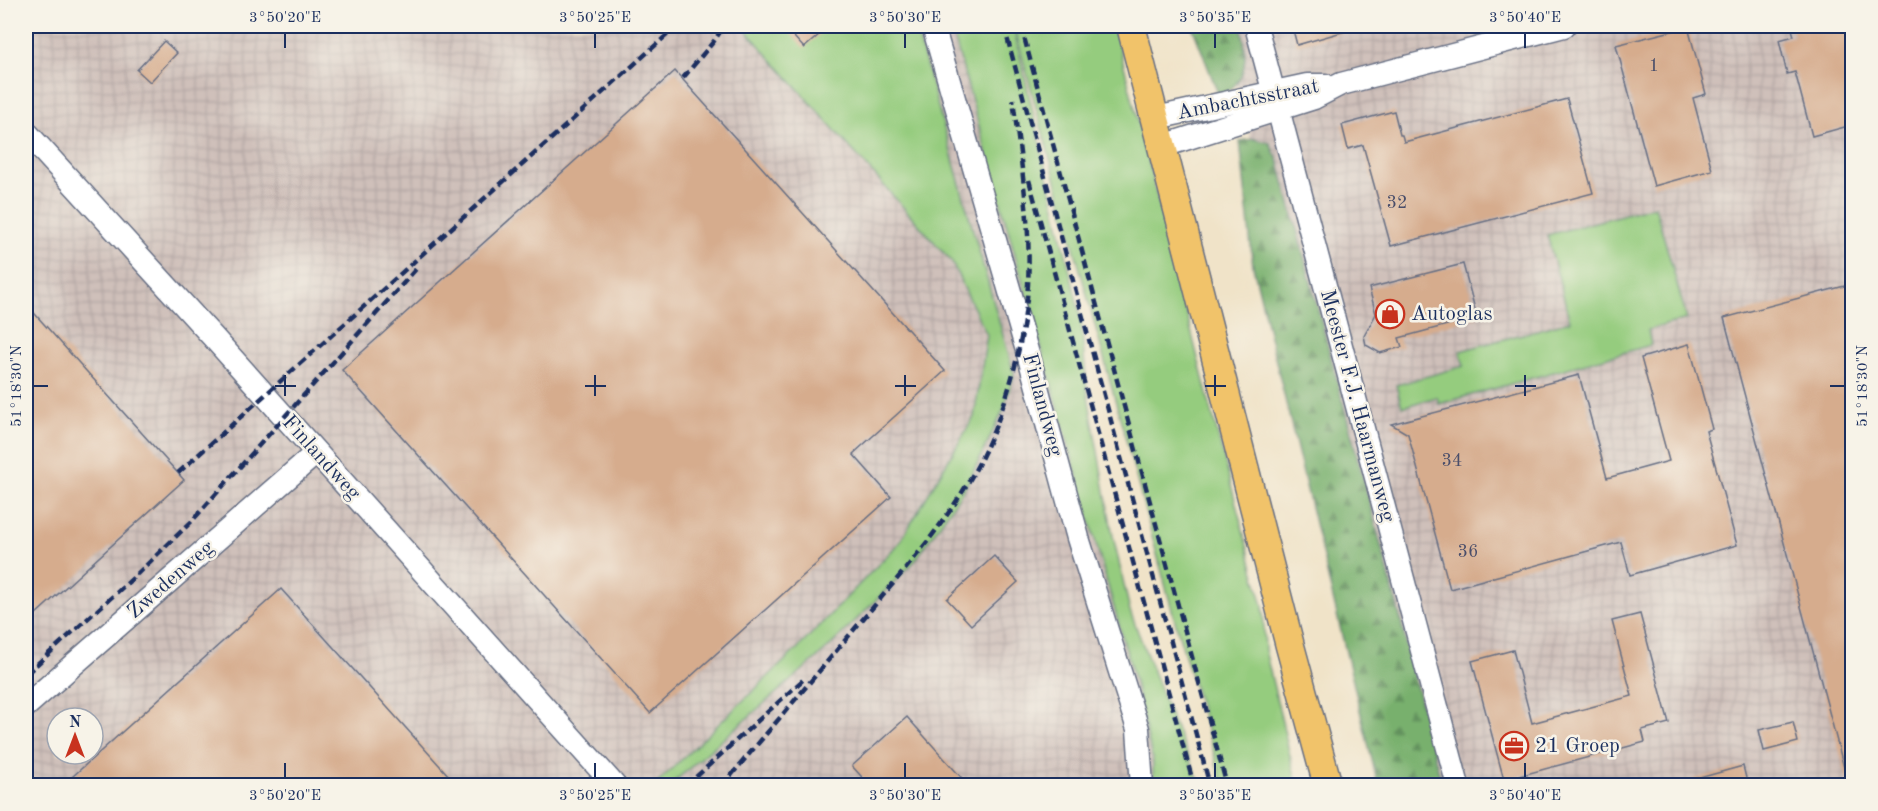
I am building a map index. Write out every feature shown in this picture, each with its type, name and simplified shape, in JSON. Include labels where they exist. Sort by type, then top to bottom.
[{"type":"main road","points":[[1131,26],[1328,786]]},
{"type":"street","name":"Finlandweg","points":[[933,26],[1030,361],[1078,538],[1138,729],[1142,786]]},
{"type":"street","name":"Meester F.J. Haarmanweg","points":[[1256,26],[1458,786]]},
{"type":"street","name":"Ambachtsstraat","points":[[1163,146],[1276,101],[1307,85],[1341,84],[1564,26]]},
{"type":"street","name":"Ambachtsstraat","points":[[1156,118],[1276,101]]},
{"type":"street","name":"Finlandweg","points":[[26,132],[615,786]]},
{"type":"street","name":"Zwedenweg","points":[[26,706],[316,453]]},
{"type":"shaded area","points":[[26,26],[983,26],[1160,785],[26,785]]},
{"type":"shaded area","points":[[1221,26],[1852,26],[1852,785],[1419,785]]},
{"type":"green space","points":[[742,26],[915,26],[1014,374],[1003,411],[965,488],[915,561],[827,649],[670,785],[654,786],[798,648],[900,542],[974,417],[987,335],[951,261]]},
{"type":"green space","points":[[951,26],[1013,26],[1081,319],[1087,390],[1113,536],[1130,611],[1168,710],[1201,785],[1153,785],[1153,761],[1135,682]]},
{"type":"green space","points":[[1014,26],[1114,26],[1263,606],[1265,650],[1297,785],[1222,785],[1178,632]]},
{"type":"green space","points":[[1192,26],[1241,26],[1245,47],[1244,67],[1236,84],[1219,96]]},
{"type":"green space","points":[[1254,139],[1270,143],[1279,163],[1400,617],[1442,785],[1378,785],[1253,266],[1240,141]]},
{"type":"green space","points":[[1655,206],[1687,319],[1648,330],[1651,345],[1439,404],[1437,397],[1402,407],[1396,385],[1464,366],[1460,351],[1570,321],[1547,235]]},
{"type":"building","points":[[784,26],[829,26],[804,48]]},
{"type":"building","points":[[1292,26],[1349,26],[1349,30],[1297,45]]},
{"type":"building","points":[[1791,26],[1852,26],[1852,125],[1812,136],[1795,72],[1787,74],[1779,40],[1794,36]]},
{"type":"building","points":[[1688,27],[1706,94],[1693,98],[1712,170],[1654,186],[1616,45]]},
{"type":"building","points":[[164,41],[177,53],[150,82],[137,70]]},
{"type":"building","points":[[675,71],[945,371],[853,454],[891,497],[650,713],[342,370]]},
{"type":"building","points":[[1567,99],[1593,193],[1391,246],[1363,145],[1348,149],[1342,125],[1394,111],[1404,142]]},
{"type":"building","points":[[1463,264],[1477,317],[1399,338],[1402,347],[1380,353],[1366,345],[1364,336],[1376,314],[1369,288]]},
{"type":"building","points":[[1852,284],[1852,778],[1847,779],[1724,318]]},
{"type":"building","points":[[26,304],[184,480],[26,623]]},
{"type":"building","points":[[1689,344],[1712,429],[1706,431],[1737,545],[1630,575],[1621,542],[1450,589],[1408,434],[1391,424],[1579,375],[1607,478],[1669,461],[1641,358]]},
{"type":"building","points":[[994,556],[1018,582],[971,625],[947,599]]},
{"type":"building","points":[[281,589],[458,786],[62,786],[84,766],[105,766],[105,747]]},
{"type":"building","points":[[1640,614],[1669,723],[1642,730],[1645,742],[1504,780],[1472,661],[1513,650],[1532,723],[1632,696],[1612,621]]},
{"type":"building","points":[[907,717],[969,786],[870,786],[852,766]]},
{"type":"building","points":[[1793,722],[1798,742],[1764,751],[1759,730]]},
{"type":"building","points":[[1743,766],[1748,786],[1693,786],[1692,780]]},
{"type":"railway","points":[[178,473],[677,26]]},
{"type":"railway","points":[[683,78],[724,26]]},
{"type":"railway","points":[[1004,26],[1210,786]]},
{"type":"railway","points":[[1021,26],[1227,786]]},
{"type":"railway","points":[[722,786],[928,541],[966,486],[989,442],[1014,371],[1027,298],[1027,223],[1013,99]]},
{"type":"railway","points":[[1029,180],[1194,786]]},
{"type":"railway","points":[[26,674],[133,578],[191,522],[416,269]]},
{"type":"railway","points":[[686,786],[805,678]]},
{"type":"place","name":"Autoglas","points":[[1390,314]]},
{"type":"place","name":"21 Groep","points":[[1514,746]]}]
